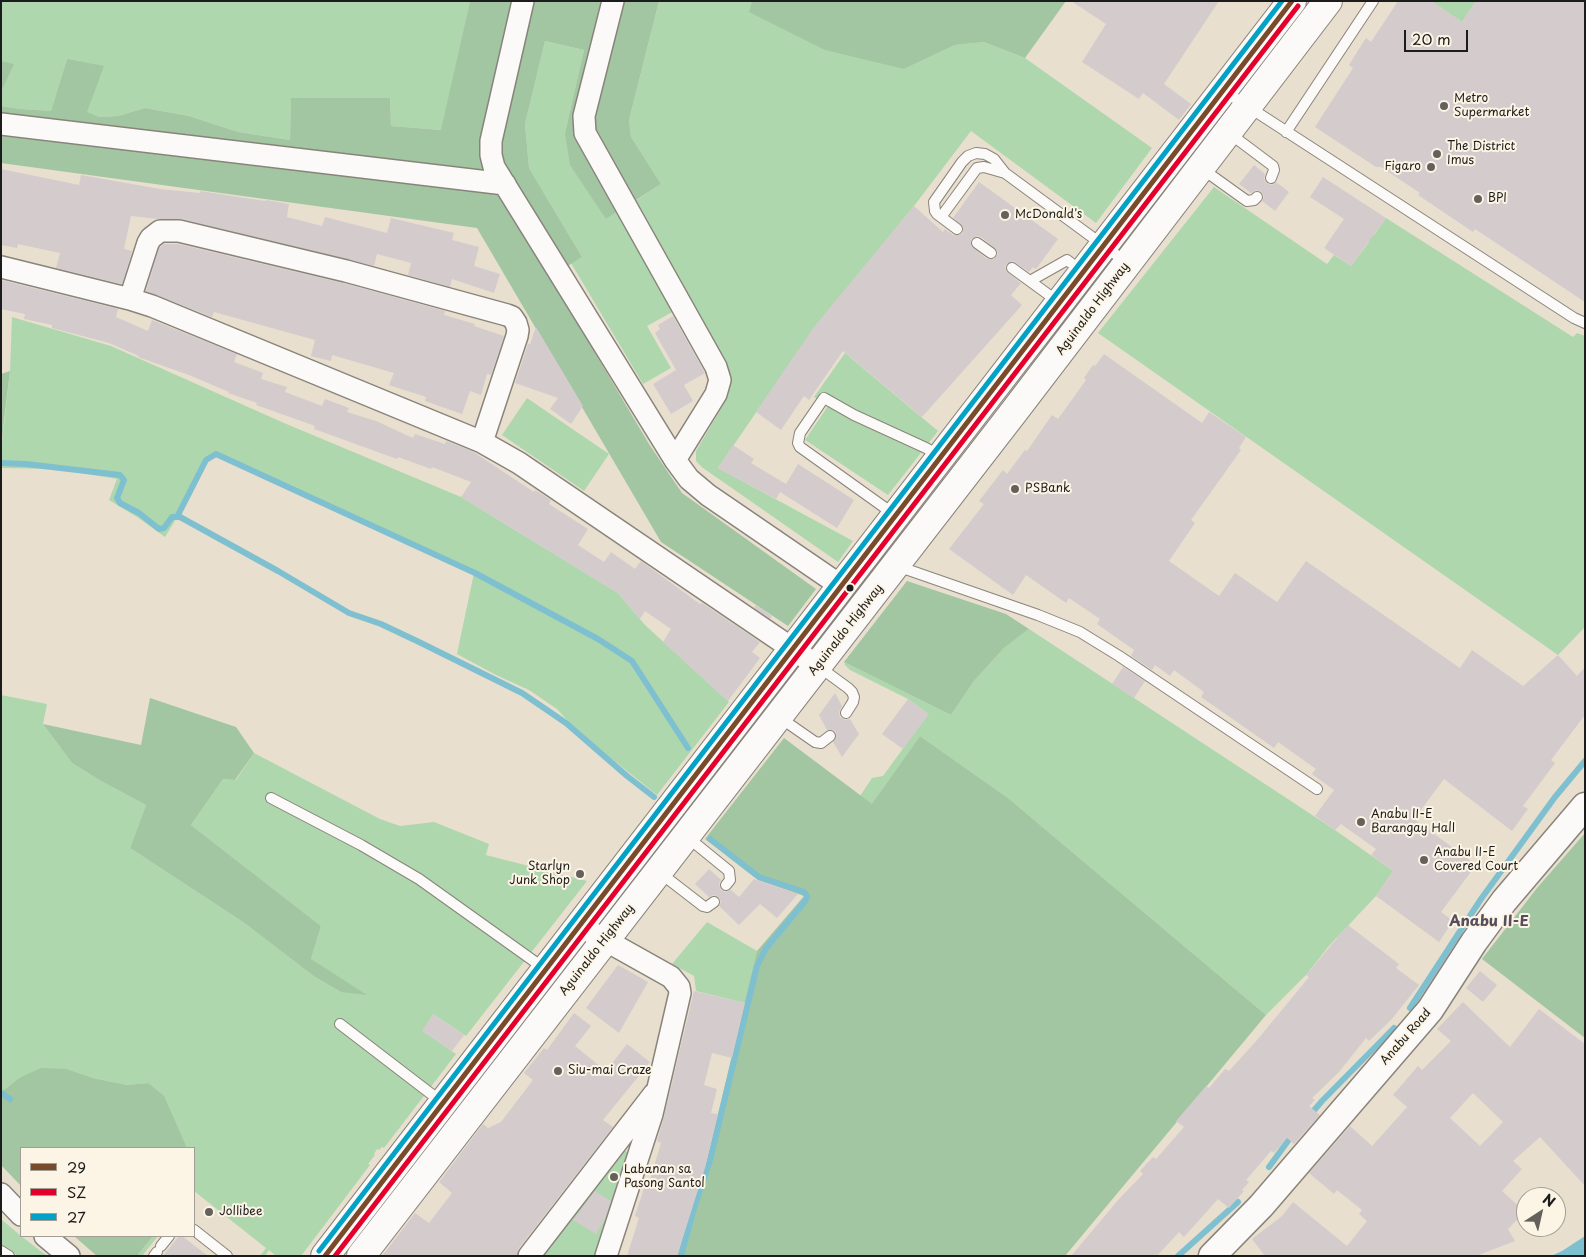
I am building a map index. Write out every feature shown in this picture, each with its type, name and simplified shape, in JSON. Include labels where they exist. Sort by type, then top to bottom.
[{"type":"highway","points":[[325,1256],[1292,1]]},
{"type":"highway","name":"Aguinaldo Highway","points":[[361,1256],[779,717],[1328,1]]},
{"type":"street","points":[[523,1],[491,141],[491,155],[494,167],[675,460],[689,479],[697,487],[841,586]]},
{"type":"street","points":[[613,1],[584,116],[585,133],[716,367],[720,380],[716,394],[675,460]]},
{"type":"street","points":[[1,124],[505,184]]},
{"type":"street","points":[[130,299],[151,238],[160,231],[179,231],[346,271],[507,315],[516,323],[517,336],[482,442]]},
{"type":"street","points":[[1,267],[152,306],[482,442],[519,463],[818,666]]},
{"type":"street","name":"Anabu Road","points":[[1212,1256],[1261,1206],[1430,1010],[1474,942],[1504,901],[1585,806]]},
{"type":"street","points":[[580,926],[671,977],[679,987],[680,993],[646,1136],[606,1256]]},
{"type":"street","points":[[529,1256],[659,1087]]},
{"type":"street","points":[[1,1194],[20,1214]]},
{"type":"street","points":[[46,1237],[69,1256]]},
{"type":"lane","points":[[1286,132],[1373,1]]},
{"type":"lane","points":[[1223,91],[1574,318],[1585,323]]},
{"type":"lane","points":[[1228,132],[1273,166],[1274,170],[1271,178]]},
{"type":"lane","points":[[957,229],[935,211],[934,202],[968,156],[976,153],[985,154],[994,159],[1005,173],[1128,263]]},
{"type":"lane","points":[[941,217],[977,168],[984,167],[1005,173]]},
{"type":"lane","points":[[1200,168],[1247,201],[1257,198]]},
{"type":"lane","points":[[977,243],[991,253]]},
{"type":"lane","points":[[1030,281],[1067,260],[1071,263]]},
{"type":"lane","points":[[1012,268],[1060,302]]},
{"type":"lane","points":[[896,515],[800,447],[798,443],[800,433],[824,398],[854,415],[926,448],[941,457]]},
{"type":"lane","points":[[895,565],[1038,614],[1080,632],[1119,656],[1317,789]]},
{"type":"lane","points":[[818,666],[852,692],[853,702],[846,714]]},
{"type":"lane","points":[[779,717],[815,742],[821,743],[830,736]]},
{"type":"lane","points":[[271,798],[361,845],[419,879],[545,970]]},
{"type":"lane","points":[[686,836],[729,871],[730,880],[726,886]]},
{"type":"lane","points":[[658,872],[703,906],[707,907],[714,902]]},
{"type":"lane","points":[[340,1024],[443,1103]]},
{"type":"lane","points":[[195,1231],[227,1256]]},
{"type":"lane","points":[[157,1251],[168,1237]]},
{"type":"lane","points":[[1,1251],[9,1256]]},
{"type":"green space","points":[[1,1],[470,1],[442,130],[391,126],[390,98],[291,99],[290,140],[238,132],[189,116],[145,108],[118,116],[99,117],[86,113],[67,59],[51,111],[1,106],[1,92],[13,64],[1,61]]},
{"type":"green space","points":[[470,1],[659,1],[629,120],[631,137],[661,184],[606,219],[570,165],[565,133],[584,50],[545,41],[525,124],[529,168],[582,257],[550,277],[649,444],[682,493],[816,589],[788,626],[661,542],[477,228],[1,163],[1,106],[51,111],[67,59],[104,66],[87,112],[99,117],[118,116],[145,108],[189,116],[238,132],[290,140],[291,98],[390,98],[391,126],[441,130]]},
{"type":"green space","points":[[659,1],[752,1],[750,12],[904,69],[955,45],[984,42],[1025,58],[1152,148],[1096,223],[971,131],[914,206],[814,328],[718,468],[853,541],[838,562],[703,468],[696,461],[696,451],[726,400],[730,382],[632,203],[661,184],[631,137],[629,120]]},
{"type":"green space","points":[[752,1],[1066,1],[1025,58],[984,42],[955,45],[904,69],[825,50],[749,12]]},
{"type":"green space","points":[[1431,1],[1476,1],[1462,22]]},
{"type":"green space","points":[[545,41],[584,50],[565,133],[606,219],[617,212],[676,310],[647,326],[671,368],[643,384],[571,263],[582,257],[529,168],[525,124]]},
{"type":"green space","points":[[1,61],[14,64],[1,92]]},
{"type":"green space","points":[[1214,187],[1327,264],[1334,255],[1351,266],[1369,242],[1348,227],[1364,204],[1378,213],[1367,229],[1374,235],[1386,218],[1573,337],[1577,333],[1585,336],[1585,627],[1558,655],[1098,333]]},
{"type":"green space","points":[[12,317],[111,346],[284,423],[461,497],[618,593],[645,625],[729,702],[657,795],[607,755],[557,709],[529,690],[457,654],[474,573],[216,454],[206,460],[179,514],[165,537],[109,500],[117,479],[57,469],[1,468],[1,451],[10,371]]},
{"type":"green space","points":[[845,353],[938,431],[888,495],[805,440],[828,406],[814,397]]},
{"type":"green space","points":[[10,371],[4,420],[1,451],[1,374]]},
{"type":"green space","points":[[527,398],[609,454],[584,491],[502,435]]},
{"type":"green space","points":[[907,581],[1006,614],[1029,629],[1004,648],[974,681],[951,715],[844,662]]},
{"type":"green space","points":[[1029,629],[1335,830],[1393,871],[1376,896],[1328,947],[1306,975],[1266,1015],[1008,798],[920,736],[872,805],[860,796],[872,778],[883,776],[928,714],[908,699],[850,670],[844,662],[951,715],[974,681],[1004,648]]},
{"type":"green space","points":[[1,695],[47,704],[43,724],[72,763],[146,805],[130,848],[243,922],[315,977],[341,992],[311,959],[321,926],[191,825],[223,779],[236,780],[254,753],[380,819],[400,826],[434,822],[489,844],[486,855],[587,881],[466,1036],[433,1014],[423,1031],[456,1054],[384,1148],[377,1149],[368,1164],[370,1165],[301,1256],[276,1256],[269,1250],[265,1256],[260,1256],[266,1248],[195,1192],[195,1147],[187,1147],[173,1119],[148,1083],[127,1085],[93,1078],[67,1069],[19,1078],[4,1090],[1,1090]]},
{"type":"green space","points":[[150,698],[236,727],[254,753],[235,780],[223,779],[191,825],[321,926],[311,959],[367,995],[341,992],[315,977],[243,922],[130,848],[146,805],[72,763],[43,724],[141,745]]},
{"type":"green space","points":[[920,736],[1008,798],[1266,1015],[1065,1256],[677,1256],[707,1160],[757,951],[804,896],[758,880],[705,839],[784,738],[872,804]]},
{"type":"green space","points":[[1585,833],[1585,1038],[1482,959],[1537,888]]},
{"type":"green space","points":[[707,922],[757,951],[745,1003],[696,991],[694,976],[672,964]]},
{"type":"green space","points":[[41,1068],[67,1069],[93,1078],[127,1085],[148,1083],[164,1096],[187,1147],[20,1147],[20,1185],[1,1165],[1,1090],[4,1090],[19,1078]]},
{"type":"green space","points":[[623,1149],[632,1156],[597,1256],[539,1256]]},
{"type":"green space","points":[[1,1219],[20,1237],[47,1256],[18,1256],[1,1244]]},
{"type":"green space","points":[[75,1237],[152,1237],[137,1256],[97,1256]]},
{"type":"green space","points":[[152,1237],[157,1237],[142,1256],[137,1256]]},
{"type":"water","points":[[1585,1236],[1585,1256],[1551,1256],[1562,1251]]},
{"type":"building","points":[[1071,1],[1219,1],[1164,84],[1191,104],[1179,120],[1143,93],[1139,99],[1082,62],[1106,24]]},
{"type":"building","name":"The District Imus","points":[[1398,1],[1431,1],[1462,22],[1476,1],[1585,1],[1585,302],[1475,229],[1473,232],[1418,195],[1420,193],[1381,167],[1376,167],[1315,127],[1353,68],[1349,65],[1366,38],[1371,42]]},
{"type":"building","points":[[1254,165],[1265,174],[1264,179],[1266,183],[1272,185],[1276,182],[1289,192],[1275,211],[1262,201],[1264,196],[1261,192],[1256,190],[1251,193],[1239,184]]},
{"type":"building","points":[[1,169],[79,185],[81,175],[160,189],[200,193],[200,191],[289,204],[287,217],[322,226],[325,217],[387,233],[391,218],[454,233],[452,240],[479,247],[474,266],[500,274],[494,293],[452,279],[450,287],[408,275],[411,263],[377,254],[374,266],[182,219],[131,216],[124,249],[132,251],[122,284],[56,268],[60,253],[18,244],[17,248],[1,245]]},
{"type":"building","points":[[1323,177],[1386,218],[1351,266],[1324,248],[1344,219],[1310,197]]},
{"type":"building","points":[[979,182],[1058,239],[1036,269],[1033,267],[1029,272],[1013,261],[1007,264],[1005,267],[1006,271],[1021,283],[1011,295],[1022,305],[922,417],[843,351],[809,400],[804,396],[781,430],[756,412],[814,327],[914,206],[943,232],[945,229],[953,235],[963,233],[963,227],[953,218]],"holes":[[[977,236],[997,250],[998,254],[994,259],[987,259],[971,246],[971,239]]]},
{"type":"building","points":[[164,244],[178,244],[343,283],[445,311],[444,315],[475,324],[474,326],[504,336],[491,375],[487,374],[481,395],[470,391],[462,414],[425,401],[426,397],[389,385],[394,373],[332,355],[331,361],[311,356],[315,340],[214,312],[212,317],[146,291],[159,248]]},
{"type":"building","points":[[1,280],[118,309],[116,317],[148,331],[152,320],[237,354],[234,362],[263,373],[261,379],[287,387],[285,392],[322,406],[325,399],[349,408],[347,412],[376,421],[413,438],[415,434],[445,444],[446,441],[472,451],[534,492],[535,490],[551,500],[549,504],[588,529],[578,545],[604,562],[611,552],[635,569],[641,561],[700,604],[702,603],[760,642],[752,652],[760,658],[728,701],[663,642],[671,629],[645,611],[640,619],[618,593],[461,497],[471,482],[432,467],[431,469],[398,457],[397,459],[314,429],[315,426],[256,405],[257,403],[228,393],[189,375],[138,357],[109,343],[52,328],[52,325],[24,319],[25,314],[1,309]]},
{"type":"building","points":[[673,316],[705,373],[684,385],[693,401],[671,414],[653,384],[676,370],[655,333],[660,329],[658,325]]},
{"type":"building","points":[[536,327],[583,406],[571,424],[550,409],[558,398],[515,383],[528,344],[530,344]]},
{"type":"building","points":[[1104,354],[1202,423],[1209,412],[1246,437],[1239,448],[1241,450],[1191,520],[1195,523],[1169,561],[1219,596],[1235,573],[1277,602],[1306,561],[1460,668],[1472,650],[1523,686],[1558,655],[1577,676],[1585,667],[1585,715],[1551,760],[1555,763],[1523,806],[1528,809],[1512,831],[1444,779],[1414,819],[1476,865],[1441,912],[1453,921],[1439,942],[1376,896],[1393,871],[1371,855],[1376,849],[1341,824],[1335,830],[1315,816],[1334,790],[1312,774],[1316,769],[1278,742],[1274,748],[1201,697],[1204,692],[1174,670],[1170,676],[1155,665],[1152,670],[1131,656],[1134,650],[1097,624],[1100,619],[1069,598],[1066,603],[1026,575],[1013,595],[949,549],[984,504],[979,501],[1003,470],[1007,474],[1025,450],[1027,451],[1052,415],[1058,419],[1086,380],[1084,378],[1093,365],[1095,366]]},
{"type":"building","points":[[733,445],[754,459],[751,463],[786,484],[798,464],[854,500],[837,528],[780,492],[776,499],[718,468]]},
{"type":"building","points":[[756,605],[772,616],[770,619],[754,608]]},
{"type":"building","points":[[1123,667],[1145,681],[1134,698],[1112,684]]},
{"type":"building","points":[[835,693],[842,706],[839,712],[840,717],[845,720],[850,719],[859,734],[842,757],[833,742],[836,738],[836,732],[827,730],[819,715]]},
{"type":"building","points":[[908,699],[929,714],[903,749],[882,734]]},
{"type":"building","points":[[709,869],[721,880],[719,884],[721,890],[725,892],[731,890],[739,897],[754,879],[798,894],[777,918],[760,904],[739,925],[719,906],[721,902],[719,898],[714,895],[709,897],[695,884]]},
{"type":"building","points":[[1348,925],[1399,964],[1396,968],[1419,985],[1391,1020],[1369,1041],[1366,1038],[1339,1072],[1312,1098],[1315,1100],[1309,1106],[1320,1115],[1294,1144],[1287,1138],[1274,1153],[1271,1151],[1246,1180],[1249,1182],[1242,1190],[1244,1191],[1229,1208],[1218,1199],[1184,1237],[1179,1232],[1157,1256],[1071,1256],[1119,1199],[1143,1174],[1140,1171],[1153,1157],[1156,1159],[1184,1127],[1176,1121],[1206,1086],[1209,1088],[1225,1069],[1229,1071],[1258,1039],[1309,977],[1306,975]]},
{"type":"building","points":[[618,965],[648,982],[619,1033],[586,1008]]},
{"type":"building","points":[[1480,971],[1497,985],[1483,1002],[1466,988]]},
{"type":"building","points":[[694,991],[745,1003],[732,1058],[712,1053],[704,1085],[717,1089],[711,1113],[718,1114],[705,1168],[677,1256],[627,1256],[639,1218],[635,1216],[647,1179],[650,1180],[661,1143],[657,1141]]},
{"type":"building","points":[[1463,1002],[1510,1047],[1539,1009],[1585,1044],[1585,1186],[1540,1137],[1513,1161],[1522,1169],[1502,1191],[1516,1204],[1516,1221],[1508,1229],[1515,1241],[1476,1256],[1265,1256],[1252,1239],[1282,1216],[1293,1202],[1347,1246],[1367,1221],[1359,1214],[1362,1210],[1337,1190],[1334,1194],[1309,1173],[1350,1126],[1372,1146],[1407,1107],[1393,1095],[1418,1066],[1422,1070],[1451,1041],[1437,1029]],"holes":[[[1473,1093],[1503,1122],[1480,1146],[1450,1118]]]},
{"type":"building","points":[[574,1013],[591,1026],[575,1046],[606,1071],[627,1044],[650,1062],[603,1120],[613,1127],[519,1248],[517,1256],[382,1256],[415,1213],[429,1223],[452,1193],[439,1182],[483,1124],[488,1128],[501,1122],[533,1080],[524,1073],[544,1048],[547,1050]]},
{"type":"building","points":[[433,1014],[464,1035],[452,1051],[422,1031]]},
{"type":"building","points":[[595,1191],[611,1201],[605,1219],[596,1234],[573,1220]]},
{"type":"building","points":[[178,1237],[183,1237],[208,1256],[163,1256]]},
{"type":"waterway","points":[[177,517],[206,460],[216,454],[475,573],[598,639],[632,661],[688,748]]},
{"type":"waterway","points":[[1,463],[26,464],[120,475],[124,480],[117,498],[120,503],[139,513],[159,529],[164,528],[172,517],[180,517],[349,613],[381,624],[522,693],[566,723],[654,797]]},
{"type":"waterway","points":[[1410,1008],[1481,899],[1555,797],[1585,761]]},
{"type":"waterway","points":[[681,1256],[710,1160],[757,966],[766,948],[806,900],[807,896],[804,892],[759,877],[710,839]]},
{"type":"waterway","points":[[1310,1115],[1394,1028]]},
{"type":"waterway","points":[[1,1093],[10,1099]]},
{"type":"waterway","points":[[1269,1167],[1293,1134]]},
{"type":"waterway","points":[[1178,1256],[1238,1202]]},
{"type":"transit line","name":"27","points":[[319,1251],[1282,1]]},
{"type":"transit line","name":"29","points":[[325,1256],[1292,1]]},
{"type":"transit line","name":"SZ","points":[[335,1256],[1298,6]]},
{"type":"place","name":"Metro Supermarket","points":[[1444,106]]},
{"type":"place","name":"The District Imus","points":[[1437,154]]},
{"type":"place","name":"Figaro","points":[[1431,167]]},
{"type":"place","name":"BPI","points":[[1478,199]]},
{"type":"place","name":"McDonald's","points":[[1005,215]]},
{"type":"place","name":"PSBank","points":[[1015,489]]},
{"type":"place","name":"Anabu II-E Barangay Hall","points":[[1361,822]]},
{"type":"place","name":"Anabu II-E Covered Court","points":[[1424,860]]},
{"type":"place","name":"Starlyn Junk Shop","points":[[580,874]]},
{"type":"place","name":"Siu-mai Craze","points":[[558,1071]]},
{"type":"place","name":"Labanan sa Pasong Santol","points":[[614,1177]]},
{"type":"place","name":"Jollibee","points":[[209,1212]]},
{"type":"district","name":"Anabu II-E","points":[[1489,922]]}]
